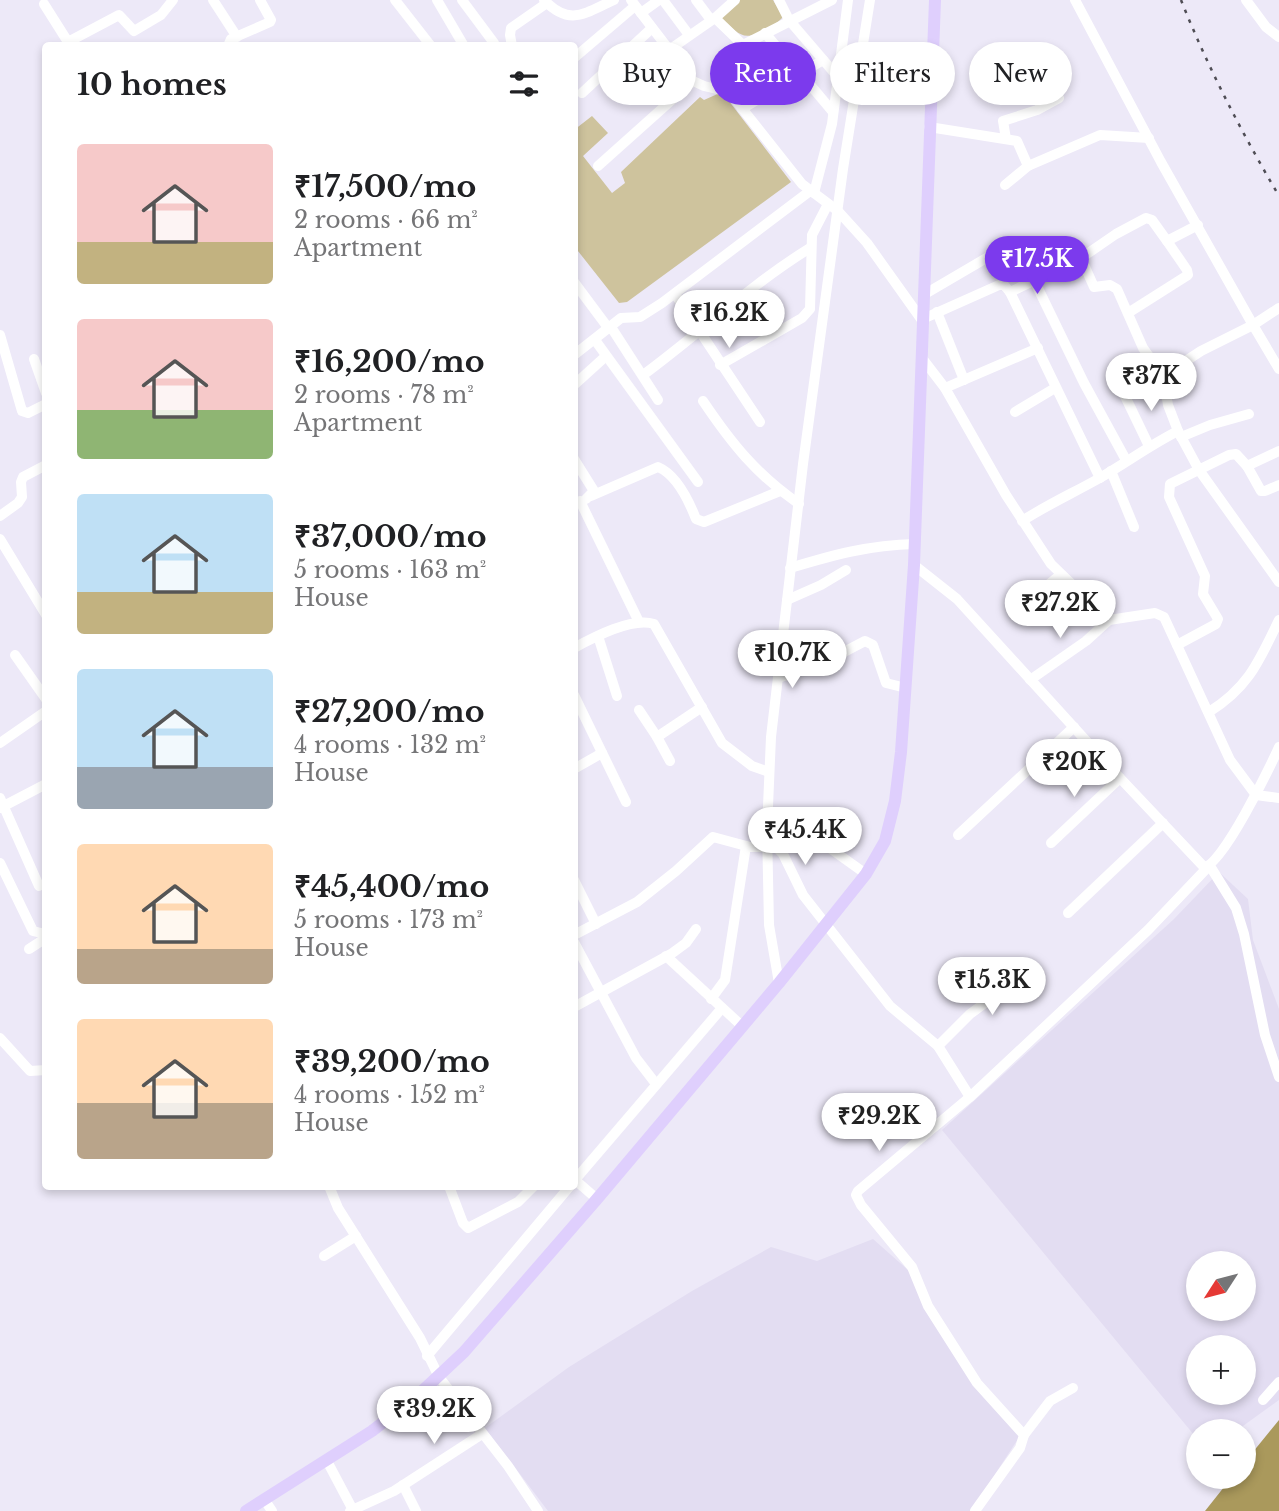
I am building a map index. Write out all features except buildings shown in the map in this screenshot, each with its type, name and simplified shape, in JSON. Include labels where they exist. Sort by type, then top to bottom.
[{"type":"main road","points":[[251,1510],[264,1499],[380,1426],[439,1377],[489,1326],[779,983],[866,874],[885,841],[895,801],[914,565],[935,0]]},
{"type":"street","points":[[70,42],[119,15],[134,31],[161,15],[173,0]]},
{"type":"street","points":[[213,0],[237,37]]},
{"type":"street","points":[[228,42],[270,22],[260,0]]},
{"type":"street","points":[[395,0],[428,42]]},
{"type":"street","points":[[437,0],[460,42]]},
{"type":"street","points":[[462,0],[491,42]]},
{"type":"street","points":[[578,55],[636,6],[661,0],[689,35]]},
{"type":"street","points":[[696,0],[713,19],[741,42]]},
{"type":"street","points":[[680,42],[735,0]]},
{"type":"street","points":[[779,0],[789,20],[830,69]]},
{"type":"street","points":[[747,42],[832,0]]},
{"type":"street","points":[[841,42],[848,0]]},
{"type":"street","points":[[779,983],[769,925],[769,772],[790,568],[859,59],[870,0]]},
{"type":"street","points":[[1075,0],[1279,369]]},
{"type":"street","points":[[1246,0],[1266,27],[1279,37]]},
{"type":"street","points":[[511,40],[511,28],[546,2],[569,17],[577,17],[607,1]]},
{"type":"street","points":[[44,4],[66,42]]},
{"type":"street","points":[[636,6],[663,42]]},
{"type":"street","points":[[582,93],[652,28]]},
{"type":"street","points":[[765,33],[773,42]]},
{"type":"street","points":[[816,65],[823,60]]},
{"type":"street","points":[[696,82],[729,92],[789,170],[812,192],[838,211],[867,243],[924,320],[937,312],[1004,285],[1038,348],[1100,478]]},
{"type":"street","points":[[816,92],[833,112]]},
{"type":"street","points":[[598,166],[667,105]]},
{"type":"street","points":[[743,109],[750,105]]},
{"type":"street","points":[[578,352],[621,318],[640,317],[674,294],[812,192],[834,105]]},
{"type":"street","points":[[1006,139],[1003,121],[1046,105]]},
{"type":"street","points":[[929,127],[1019,143],[1028,166]]},
{"type":"street","points":[[1005,185],[1028,166],[1100,135],[1149,138]]},
{"type":"street","points":[[720,365],[806,314],[811,303],[812,235],[828,204]]},
{"type":"street","points":[[1010,292],[1082,258],[1116,234],[1146,218],[1152,220],[1188,275],[1128,313]]},
{"type":"street","points":[[1167,241],[1198,225]]},
{"type":"street","points":[[925,294],[1012,243]]},
{"type":"street","points":[[643,375],[700,333],[733,301],[810,248]]},
{"type":"street","points":[[1082,258],[1094,288],[1114,286],[1146,353],[1163,376],[1168,405],[1179,434],[1199,470],[1279,582]]},
{"type":"street","points":[[1034,280],[1074,364],[1126,460]]},
{"type":"street","points":[[578,287],[610,328],[658,400]]},
{"type":"street","points":[[674,294],[760,422]]},
{"type":"street","points":[[1163,376],[1201,351],[1253,325],[1279,308]]},
{"type":"street","points":[[937,312],[964,380]]},
{"type":"street","points":[[0,335],[6,378],[19,406],[24,413],[42,406]]},
{"type":"street","points":[[595,340],[698,482]]},
{"type":"street","points":[[945,388],[1038,348]]},
{"type":"street","points":[[578,381],[606,356]]},
{"type":"street","points":[[922,358],[945,388],[1022,521],[1060,575],[1109,620]]},
{"type":"street","points":[[34,359],[42,382]]},
{"type":"street","points":[[1015,412],[1055,388]]},
{"type":"street","points":[[1125,394],[1149,446]]},
{"type":"street","points":[[703,401],[760,474],[799,504]]},
{"type":"street","points":[[1022,521],[1055,500],[1100,478],[1149,446],[1179,434],[1249,414]]},
{"type":"street","points":[[1247,466],[1279,451]]},
{"type":"street","points":[[1177,645],[1217,622],[1217,616],[1203,594],[1205,576],[1173,506],[1168,488],[1173,481],[1234,454],[1247,466],[1261,491],[1279,485]]},
{"type":"street","points":[[578,465],[594,491],[591,496]]},
{"type":"street","points":[[0,516],[22,497],[23,477],[42,467]]},
{"type":"street","points":[[578,502],[658,467],[683,491],[700,523],[780,491]]},
{"type":"street","points":[[1111,471],[1134,527]]},
{"type":"street","points":[[578,505],[639,622]]},
{"type":"street","points":[[0,539],[42,608]]},
{"type":"street","points":[[790,568],[852,550],[915,544]]},
{"type":"street","points":[[914,565],[957,599],[1119,778],[1200,863],[1208,867],[1236,908],[1265,1035],[1279,1077]]},
{"type":"street","points":[[787,600],[833,579],[846,570]]},
{"type":"street","points":[[1032,598],[1060,575]]},
{"type":"street","points":[[1030,680],[1086,641],[1109,620],[1159,614],[1169,624],[1230,760],[1256,795],[1279,798]]},
{"type":"street","points":[[1209,712],[1238,691],[1249,678],[1279,620]]},
{"type":"street","points":[[578,646],[639,622],[654,624],[717,737],[728,749],[752,766],[769,772]]},
{"type":"street","points":[[598,636],[617,696]]},
{"type":"street","points":[[778,678],[821,664],[865,641],[873,645],[887,683],[906,688]]},
{"type":"street","points":[[15,654],[42,693]]},
{"type":"street","points":[[578,703],[626,802]]},
{"type":"street","points":[[657,737],[702,707]]},
{"type":"street","points":[[639,710],[670,761]]},
{"type":"street","points":[[0,743],[42,714]]},
{"type":"street","points":[[958,835],[1074,727]]},
{"type":"street","points":[[1024,1435],[965,1367],[928,1306],[912,1267],[861,1205],[856,1195],[970,1097],[1148,930],[1208,867],[1256,795],[1279,747]]},
{"type":"street","points":[[578,767],[602,753]]},
{"type":"street","points":[[1051,843],[1119,778]]},
{"type":"street","points":[[39,886],[1,804],[42,786]]},
{"type":"street","points":[[1068,913],[1163,823]]},
{"type":"street","points":[[578,933],[637,902],[713,836],[746,846],[780,849],[803,895],[890,1006],[938,1046],[970,1097]]},
{"type":"street","points":[[817,839],[866,874]]},
{"type":"street","points":[[711,999],[725,980],[746,846]]},
{"type":"street","points":[[0,863],[33,931],[42,934]]},
{"type":"street","points":[[578,888],[596,924]]},
{"type":"street","points":[[578,1005],[666,957],[686,943],[696,929]]},
{"type":"street","points":[[29,949],[42,941]]},
{"type":"street","points":[[578,950],[636,1058],[656,1084]]},
{"type":"street","points":[[666,957],[742,1026]]},
{"type":"street","points":[[938,1046],[970,1014],[1031,969]]},
{"type":"street","points":[[578,1175],[722,1007]]},
{"type":"street","points":[[0,1038],[30,1071],[42,1070]]},
{"type":"street","points":[[578,1185],[597,1199]]},
{"type":"street","points":[[331,1190],[338,1208],[419,1338],[439,1377],[509,1466],[534,1509]]},
{"type":"street","points":[[451,1190],[463,1223],[468,1228],[518,1202],[530,1190]]},
{"type":"street","points":[[427,1356],[565,1190]]},
{"type":"street","points":[[324,1256],[356,1236]]},
{"type":"street","points":[[1263,1400],[1279,1382]]},
{"type":"street","points":[[975,1511],[1020,1448],[1024,1435],[1050,1401],[1073,1388]]},
{"type":"street","points":[[327,1461],[351,1510],[367,1508],[482,1434]]},
{"type":"street","points":[[403,1485],[416,1511]]},
{"type":"street","points":[[264,1499],[272,1511]]},
{"type":"shaded area","points":[[740,0],[773,0],[783,17],[757,34],[745,36],[720,18]]},
{"type":"shaded area","points":[[700,97],[704,100],[710,97],[710,105],[732,105],[791,182],[627,302],[619,303],[578,251],[578,127],[592,116],[608,133],[583,156],[612,193],[625,183],[621,172],[692,105],[696,105]]},
{"type":"shaded area","points":[[1219,872],[1248,899],[1253,940],[1279,1009],[1279,1400],[1253,1419],[1186,1419],[1186,1425],[942,1130],[1174,919]]},
{"type":"shaded area","points":[[873,1239],[917,1278],[959,1360],[1020,1436],[971,1511],[548,1511],[485,1428],[569,1367],[692,1291],[771,1247],[817,1261]]},
{"type":"shaded area","points":[[1279,1420],[1279,1511],[1205,1511],[1222,1489],[1256,1489],[1256,1448]]},
{"type":"railway","points":[[1181,0],[1226,100],[1279,196]]}]
